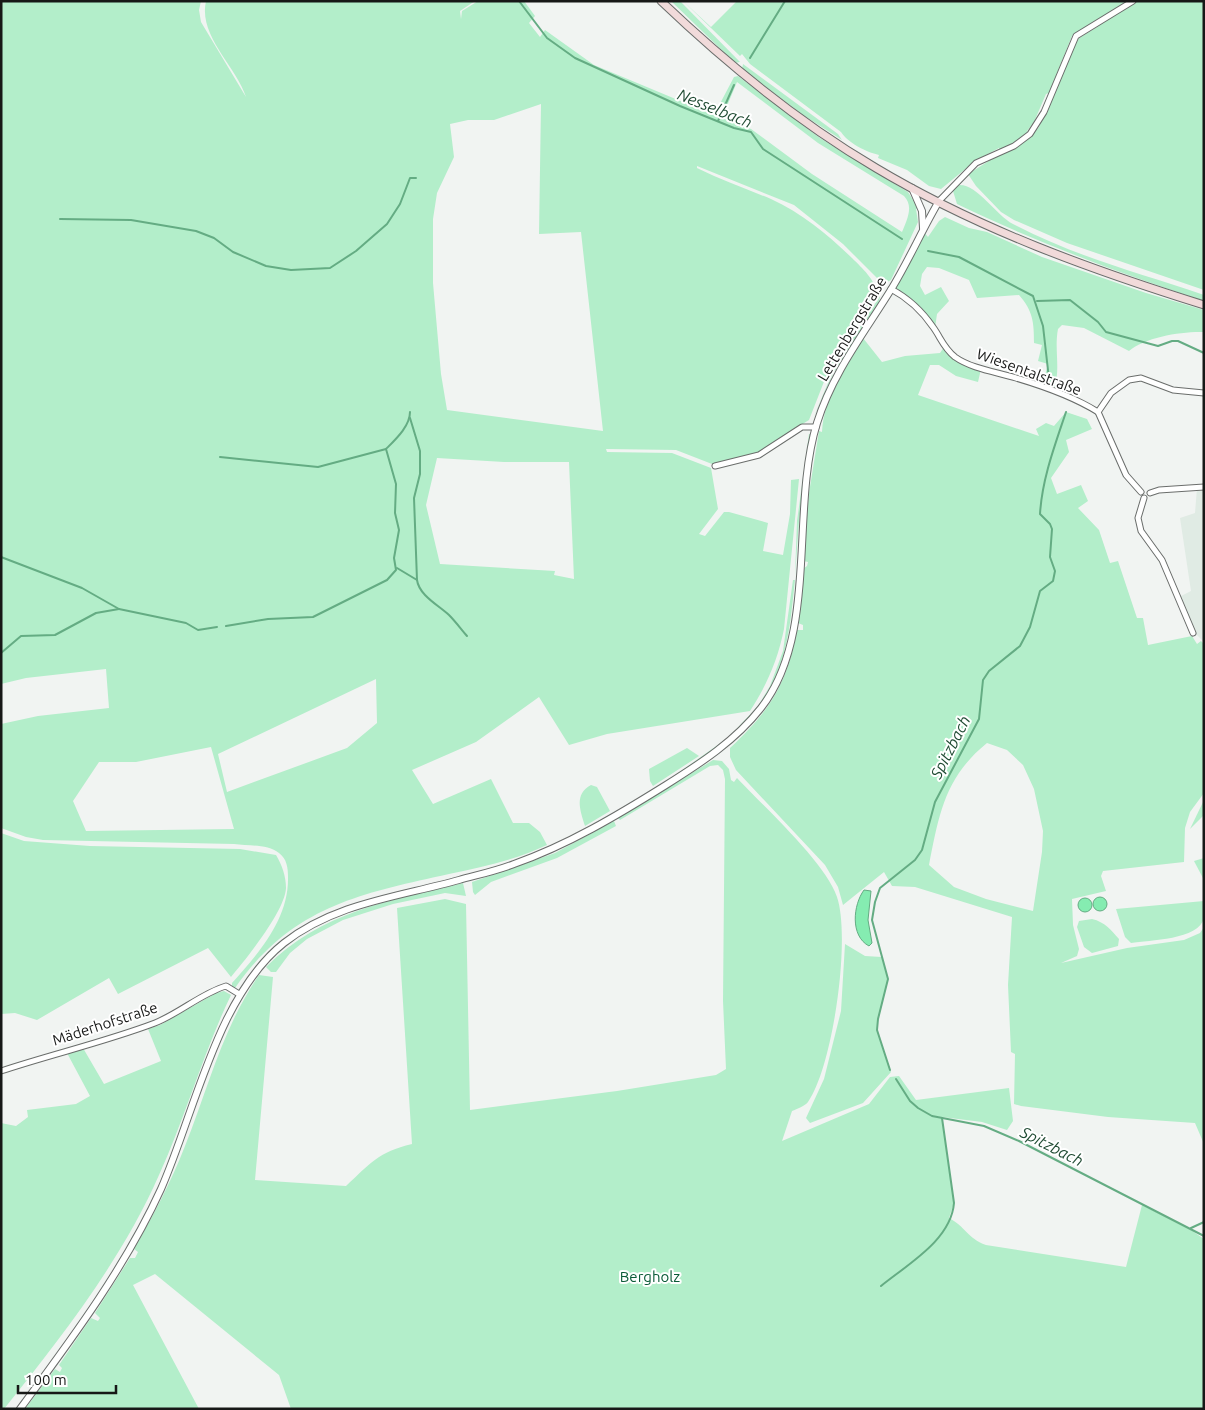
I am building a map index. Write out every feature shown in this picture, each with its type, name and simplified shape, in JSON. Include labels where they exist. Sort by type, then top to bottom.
[{"type":"main road","points":[[661,1],[736,69],[806,122],[876,168],[938,201],[1068,260],[1204,305]]},
{"type":"street","points":[[938,201],[976,163],[1014,146],[1030,134],[1044,112],[1076,36],[1133,1]]},
{"type":"street","points":[[911,187],[922,211],[923,231]]},
{"type":"street","name":"Lettenbergstraße","points":[[20,1409],[118,1267],[139,1231],[160,1190],[186,1128],[218,1038],[239,994],[280,946],[310,924],[362,903],[457,881],[514,864],[562,844],[664,786],[719,750],[737,736],[765,704],[780,676],[789,649],[797,597],[804,512],[816,426],[838,372],[891,289],[938,201]]},
{"type":"street","name":"Wiesentalstraße","points":[[891,289],[917,307],[935,328],[940,342],[956,357],[981,369],[1044,388],[1098,412]]},
{"type":"street","points":[[1144,498],[1126,475],[1098,412],[1111,393],[1129,380],[1141,378],[1173,390],[1204,393]]},
{"type":"street","points":[[715,466],[759,455],[802,427],[816,426]]},
{"type":"street","points":[[1193,633],[1162,560],[1141,531],[1138,518],[1144,498],[1148,497],[1150,493],[1159,490],[1204,487]]},
{"type":"street","points":[[1141,492],[1146,489],[1150,493]]},
{"type":"street","name":"Mäderhofstraße","points":[[1,1071],[135,1030],[183,1010],[216,989],[226,986],[239,994]]},
{"type":"shaded area","points":[[1197,488],[1204,488],[1204,642],[1194,632],[1179,597],[1191,591],[1180,518],[1195,513]]},
{"type":"shaded area","points":[[864,890],[871,891],[868,920],[872,943],[869,946],[859,935],[855,920],[857,904]]},
{"type":"shaded area","points":[[1100,897],[1105,899],[1107,904],[1105,909],[1100,911],[1095,909],[1093,904],[1095,899]]},
{"type":"shaded area","points":[[1082,898],[1088,898],[1092,905],[1088,912],[1082,912],[1078,908],[1078,902]]},
{"type":"green space","points":[[1,1],[201,1],[199,10],[201,22],[246,97],[207,26],[205,14],[206,1],[475,1],[460,11],[461,19],[462,11],[478,1],[524,1],[535,16],[529,23],[540,37],[545,30],[594,65],[714,115],[734,77],[738,76],[820,138],[908,192],[918,208],[916,209],[918,222],[891,280],[883,284],[843,244],[794,205],[697,166],[697,168],[715,177],[771,199],[814,225],[864,270],[874,284],[877,295],[827,374],[809,420],[783,436],[764,451],[731,461],[712,464],[676,450],[606,449],[607,452],[672,453],[711,468],[718,509],[699,534],[705,536],[724,512],[729,512],[768,523],[763,551],[783,555],[790,514],[791,480],[799,479],[784,629],[779,651],[771,672],[750,711],[607,734],[569,745],[539,697],[476,742],[412,770],[433,804],[491,779],[513,823],[529,823],[540,832],[547,845],[499,862],[385,889],[329,908],[304,922],[280,939],[257,961],[235,988],[232,987],[232,983],[262,947],[278,921],[287,892],[288,877],[284,858],[274,850],[258,846],[43,840],[26,837],[1,828],[1,724],[38,716],[109,708],[106,669],[26,678],[1,684]],"holes":[[[737,82],[818,143],[904,196],[909,204],[909,209],[902,232],[812,174],[751,129],[722,118]],[[541,104],[539,234],[581,232],[603,431],[447,410],[441,374],[433,283],[433,219],[437,193],[454,157],[450,124],[468,120],[494,120]],[[437,458],[504,462],[569,462],[574,579],[554,575],[555,571],[440,564],[426,505]],[[376,679],[377,723],[347,748],[227,792],[218,754]],[[211,747],[234,829],[86,831],[73,801],[99,762],[136,762]]]},
{"type":"green space","points":[[671,1],[680,1],[740,62],[735,63]]},
{"type":"green space","points":[[683,1],[711,27],[737,1],[1204,1],[1204,290],[1067,243],[1014,220],[1001,212],[976,186],[968,174],[1000,154],[999,148],[975,161],[941,189],[929,186],[907,170],[878,158],[879,155],[853,143],[750,64],[742,54],[740,56]],"holes":[[[1093,23],[1097,27],[1079,38],[1073,47],[1039,127],[1031,136],[1027,131],[1034,122],[1046,94],[1049,93],[1072,36]]]},
{"type":"green space","points":[[743,64],[838,134],[842,140],[803,115],[742,69]]},
{"type":"green space","points":[[959,185],[973,189],[1013,224],[1059,246],[1204,295],[1204,301],[1079,257],[957,204],[953,191]]},
{"type":"green space","points":[[945,217],[969,228],[987,232],[1042,257],[1146,293],[1204,310],[1204,332],[1165,336],[1145,342],[1129,351],[1084,328],[1062,325],[1058,329],[1057,337],[1057,374],[1054,389],[1042,386],[1048,364],[1038,361],[1042,345],[1034,343],[1032,317],[1019,295],[977,298],[969,280],[939,268],[927,267],[922,274],[920,286],[925,295],[941,287],[949,301],[937,314],[935,328],[917,307],[891,289],[923,231],[928,237],[939,221]]},
{"type":"green space","points":[[880,296],[879,302],[833,374],[813,419],[835,366]]},
{"type":"green space","points":[[863,338],[882,362],[905,356],[940,353],[944,347],[956,357],[981,369],[978,382],[956,376],[939,365],[930,365],[918,395],[1039,436],[1036,429],[1046,423],[1054,426],[1066,412],[1087,419],[1092,429],[1066,440],[1069,452],[1051,478],[1057,494],[1081,485],[1088,501],[1078,508],[1099,530],[1110,563],[1118,561],[1137,618],[1143,618],[1148,645],[1192,636],[1197,644],[1201,641],[1204,644],[1204,793],[1190,812],[1185,828],[1184,862],[1103,871],[1101,876],[1106,891],[1072,899],[1073,925],[1079,949],[1077,956],[1061,963],[1127,948],[1184,940],[1200,933],[1204,927],[1204,1144],[1195,1123],[1108,1117],[1014,1104],[1015,1054],[1011,1052],[1008,985],[1012,917],[915,887],[892,886],[884,872],[843,905],[838,887],[825,865],[736,770],[730,757],[730,748],[756,721],[775,695],[788,667],[797,630],[803,630],[803,625],[798,623],[803,569],[807,566],[808,562],[803,561],[809,493],[819,431],[822,432],[827,407],[836,383]],"holes":[[[987,743],[1007,750],[1023,765],[1034,789],[1043,831],[1042,852],[1033,911],[986,899],[954,887],[929,865],[936,829],[946,798],[962,769]]]},
{"type":"green space","points":[[809,434],[811,434],[799,521],[795,576],[797,521]]},
{"type":"green space","points":[[793,580],[795,580],[787,640],[774,682],[762,701],[748,719],[730,736],[758,706],[770,686],[783,651]]},
{"type":"green space","points":[[728,738],[696,763],[657,788]]},
{"type":"green space","points":[[687,748],[699,756],[653,786],[650,781],[649,769]]},
{"type":"green space","name":"Bergholz","points":[[713,760],[722,761],[729,769],[731,780],[734,782],[737,778],[807,852],[830,883],[837,897],[841,916],[841,970],[832,1032],[825,1061],[817,1085],[808,1102],[792,1111],[782,1141],[869,1104],[890,1077],[899,1076],[916,1100],[1009,1088],[1013,1121],[1007,1130],[982,1122],[942,1117],[954,1203],[949,1218],[975,1239],[986,1245],[1126,1267],[1142,1205],[1191,1230],[1204,1239],[1204,1409],[291,1409],[279,1375],[155,1274],[133,1285],[199,1409],[25,1409],[55,1369],[60,1372],[62,1368],[59,1365],[91,1318],[98,1321],[100,1318],[95,1313],[130,1258],[135,1258],[138,1252],[134,1249],[180,1159],[217,1058],[235,1016],[259,975],[273,977],[255,1180],[346,1186],[376,1159],[400,1147],[412,1144],[397,908],[445,899],[466,904],[470,1110],[617,1091],[716,1075],[726,1069],[723,1001],[725,779],[723,770],[718,765],[710,766],[620,820],[618,818]]},
{"type":"green space","points":[[591,785],[597,787],[610,811],[585,826],[580,808],[580,798],[582,793]]},
{"type":"green space","points":[[1204,800],[1204,815],[1190,829]]},
{"type":"green space","points":[[614,821],[616,826],[557,858],[491,882],[475,895],[473,892],[472,882],[555,853]]},
{"type":"green space","points":[[1,833],[24,841],[90,846],[240,849],[276,855],[285,879],[284,898],[264,934],[231,977],[208,948],[118,994],[109,978],[37,1020],[15,1013],[1,1014]]},
{"type":"green space","points":[[1204,858],[1204,880],[1194,861]]},
{"type":"green space","points":[[463,883],[466,896],[445,893],[393,904],[343,920],[307,939],[290,953],[276,972],[271,972],[266,967],[288,948],[310,933],[333,921],[383,903]]},
{"type":"green space","points":[[1204,901],[1204,918],[1193,931],[1172,938],[1131,943],[1125,937],[1116,909]]},
{"type":"green space","points":[[1092,919],[1104,924],[1119,939],[1118,946],[1092,953],[1084,947],[1077,927],[1079,921]]},
{"type":"green space","points":[[845,944],[865,956],[882,957],[888,979],[877,1030],[891,1072],[863,1103],[810,1123],[806,1118],[824,1079],[841,1011]]},
{"type":"green space","points":[[224,991],[231,995],[212,1039],[169,1153],[144,1207],[109,1267],[69,1325],[4,1409],[1,1409],[1,1123],[16,1126],[28,1117],[27,1110],[76,1104],[90,1096],[67,1053],[83,1048],[104,1084],[161,1061],[148,1029],[160,1025],[216,993]]},
{"type":"waterway","name":"Nesselbach","points":[[519,1],[547,38],[575,58],[680,106],[734,128],[751,132],[763,149],[902,239]]},
{"type":"waterway","points":[[750,58],[785,1]]},
{"type":"waterway","points":[[718,121],[734,85]]},
{"type":"waterway","points":[[60,219],[131,220],[196,231],[214,238],[233,252],[266,266],[291,270],[330,268],[356,251],[387,224],[400,204],[410,178],[416,178]]},
{"type":"waterway","name":"Nesselbach","points":[[928,251],[959,257],[1033,296],[1043,326],[1049,379]]},
{"type":"waterway","points":[[1037,301],[1070,300],[1098,322],[1106,332],[1158,346],[1178,341],[1204,353]]},
{"type":"waterway","points":[[226,626],[268,619],[313,617],[387,580],[396,570],[394,558],[399,530],[395,513],[396,484],[386,449],[405,427],[410,412]]},
{"type":"waterway","name":"Spitzbach","points":[[890,1070],[877,1030],[888,979],[872,920],[875,902],[880,888],[915,860],[922,850],[935,802],[979,719],[983,680],[989,671],[1020,646],[1030,627],[1040,591],[1053,581],[1055,571],[1050,557],[1052,529],[1050,524],[1040,514],[1046,475],[1066,412]]},
{"type":"waterway","points":[[410,418],[420,451],[420,474],[414,498],[417,580]]},
{"type":"waterway","points":[[220,457],[318,467],[386,449]]},
{"type":"waterway","points":[[1,557],[82,588],[119,609],[186,623],[198,630],[217,627]]},
{"type":"waterway","points":[[397,568],[417,580],[425,595],[449,615],[467,636]]},
{"type":"waterway","points":[[1,653],[21,636],[55,635],[96,613],[119,609]]},
{"type":"waterway","name":"Spitzbach","points":[[896,1079],[910,1101],[932,1116],[984,1126],[1019,1141],[1204,1236]]},
{"type":"waterway","points":[[881,1286],[937,1240],[951,1216],[954,1203],[942,1118]]},
{"type":"waterway","points":[[1191,1228],[1204,1222]]}]
